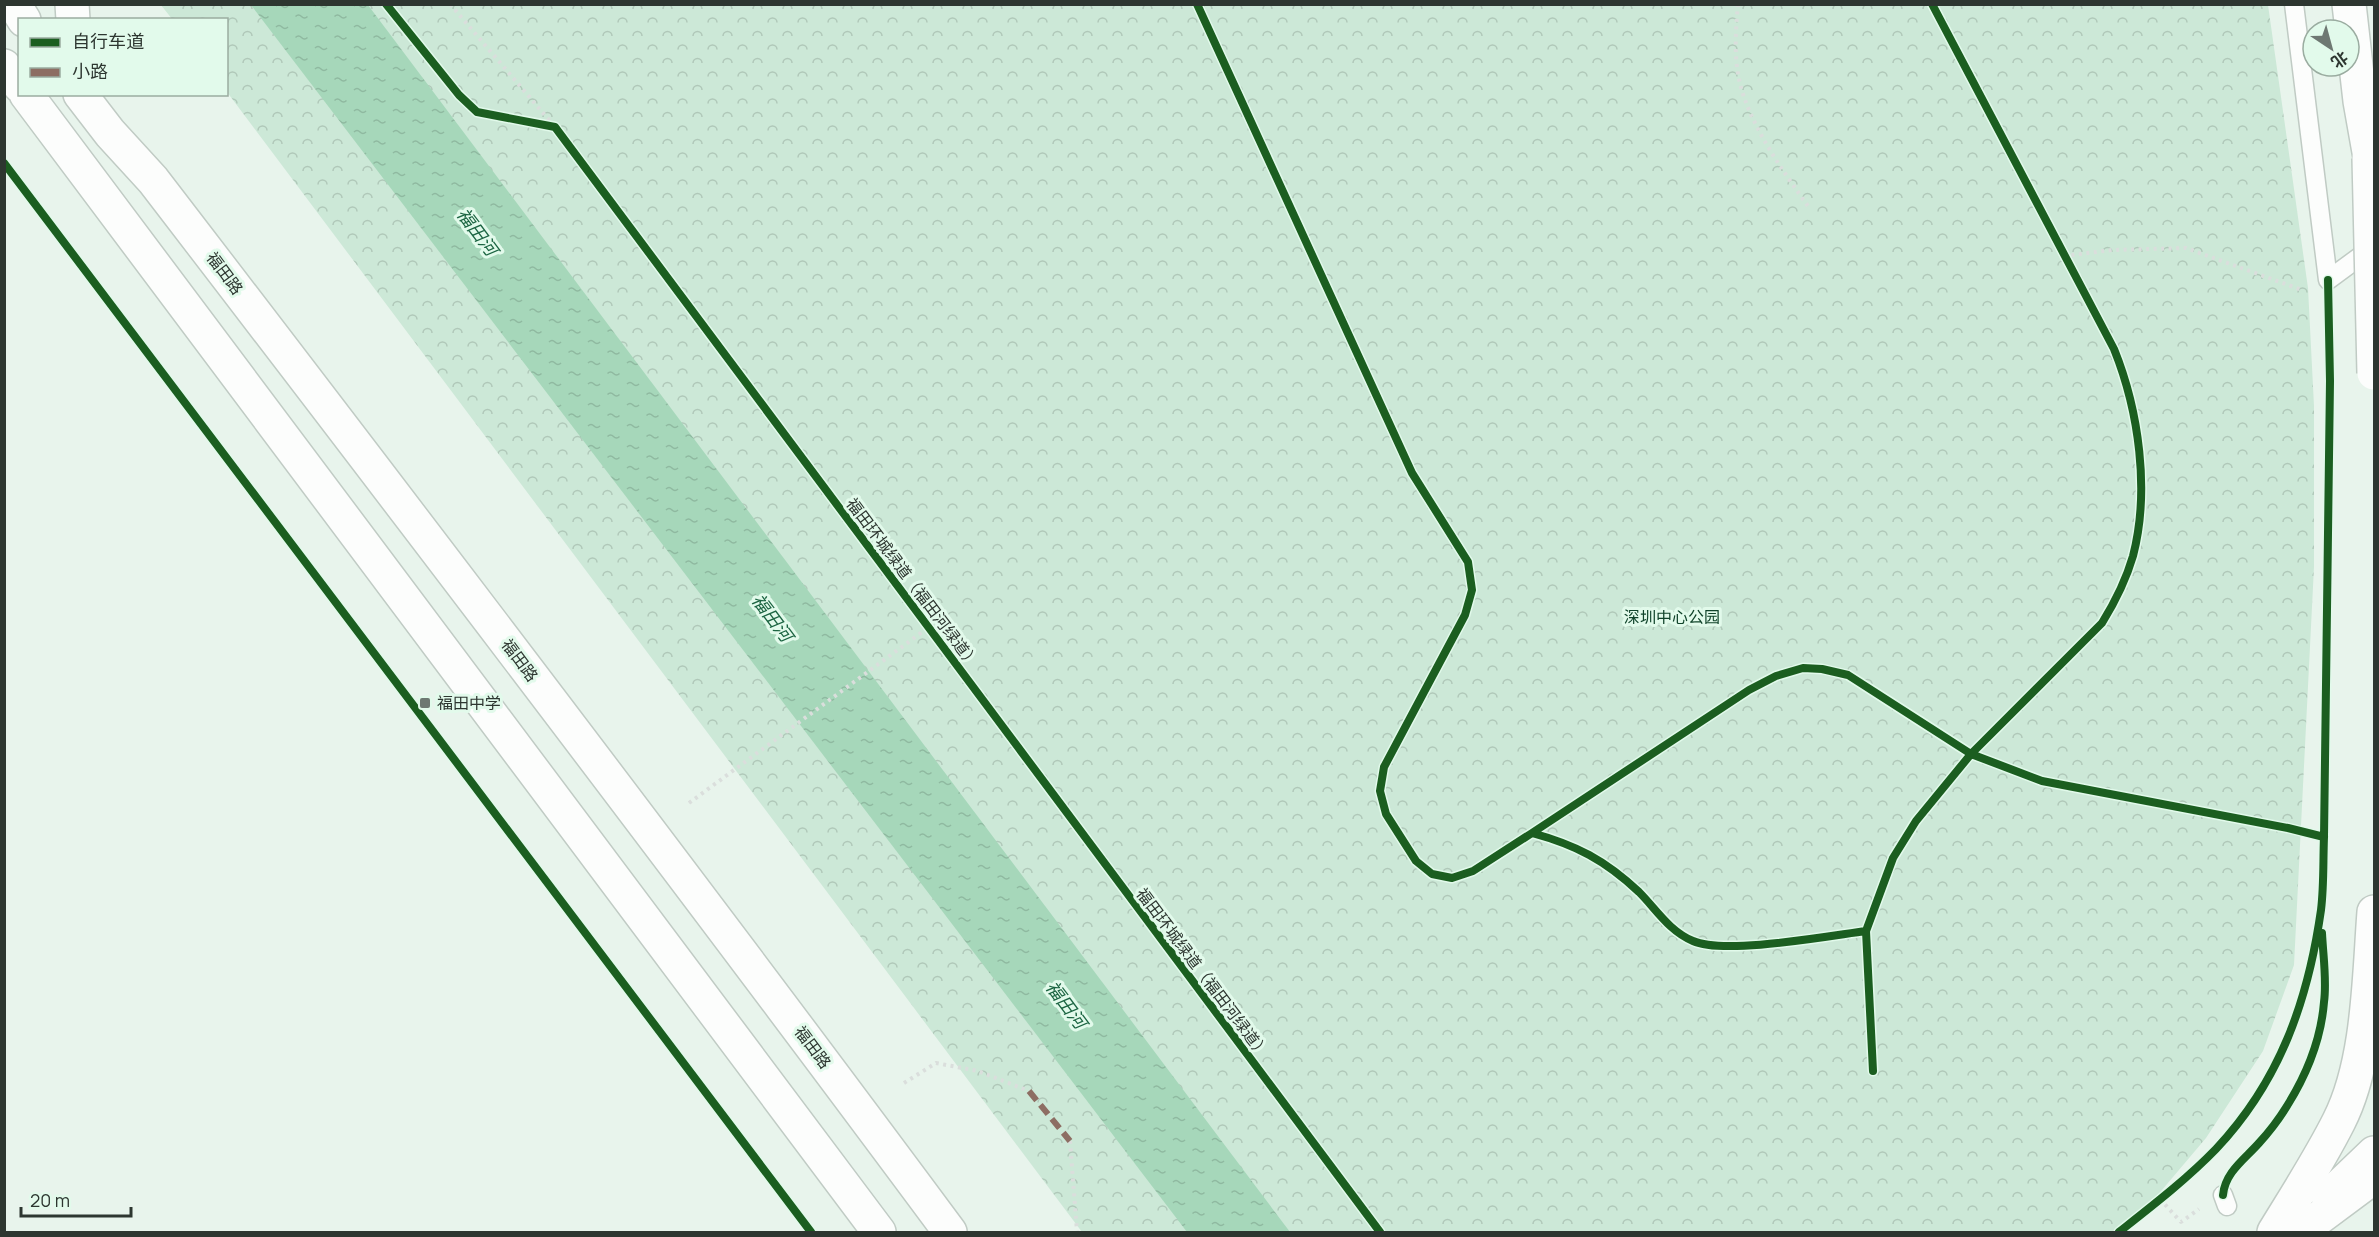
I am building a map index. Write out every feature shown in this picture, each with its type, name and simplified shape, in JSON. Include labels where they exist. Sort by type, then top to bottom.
[{"type":"main road","points":[[14,4],[23,18]]},
{"type":"main road","points":[[2349,4],[2372,169],[2374,373]]},
{"type":"main road","points":[[4,66],[18,84]]},
{"type":"main road","points":[[28,96],[879,1233]]},
{"type":"main road","name":"福田路","points":[[82,96],[110,133],[153,180],[397,498],[745,956],[950,1233]]},
{"type":"main road","points":[[93,96],[110,133]]},
{"type":"main road","points":[[4,100],[24,108],[50,126]]},
{"type":"main road","points":[[2274,1233],[2340,1119],[2354,1079],[2362,1046],[2374,912]]},
{"type":"main road","points":[[2290,1233],[2374,1153]]},
{"type":"main road","points":[[2300,1233],[2374,1177]]},
{"type":"lane","points":[[2294,4],[2328,280],[2374,246]]},
{"type":"path","points":[[450,4],[562,136]]},
{"type":"path","points":[[1738,4],[1736,42],[1738,75],[1766,143],[1810,209]]},
{"type":"path","points":[[544,124],[555,127]]},
{"type":"path","points":[[2059,246],[2069,265]]},
{"type":"path","points":[[2064,256],[2112,250],[2186,248],[2307,292],[2328,280]]},
{"type":"path","points":[[688,803],[929,627]]},
{"type":"path","points":[[904,1083],[936,1062],[978,1071],[1029,1091]]},
{"type":"path","points":[[1070,1140],[1077,1233]]},
{"type":"path","points":[[2152,1206],[2168,1192]]},
{"type":"path","points":[[2160,1199],[2181,1222],[2204,1206]]},
{"type":"green space","name":"深圳中心公园","points":[[161,5],[2268,5],[2308,288],[2314,406],[2314,567],[2294,965],[2263,1051],[2206,1138],[2151,1203],[2118,1232],[1082,1232],[228,93],[228,18],[171,18]]},
{"type":"water","name":"福田河","points":[[251,5],[368,5],[1290,1232],[1187,1232]]},
{"type":"marked path","points":[[1029,1091],[1070,1141]]},
{"type":"cycle path","name":"福田环城绿道（福田河绿道）","points":[[386,4],[459,95],[477,112],[555,127],[1380,1232]]},
{"type":"cycle path","points":[[1197,4],[1412,473],[1468,562],[1472,590],[1465,615],[1384,767],[1380,791],[1386,814],[1416,861],[1432,874],[1452,878],[1473,871],[1532,833],[1562,843],[1602,862],[1639,892],[1670,926],[1693,941],[1708,945],[1751,945],[1866,931]]},
{"type":"cycle path","points":[[1873,1071],[1866,931],[1893,858],[1916,821],[1971,754],[2102,623],[2120,591],[2133,556],[2141,505],[2139,451],[2135,425],[2130,398],[2114,349],[1932,4]]},
{"type":"cycle path","points":[[4,163],[811,1232]]},
{"type":"cycle path","points":[[2119,1232],[2205,1160],[2238,1123],[2258,1096],[2288,1038],[2308,976],[2322,901],[2323,883],[2330,381],[2328,280]]},
{"type":"cycle path","points":[[1532,833],[1749,690],[1776,676],[1803,668],[1822,669],[1848,675],[1971,754],[2042,781],[2288,828],[2324,837]]},
{"type":"cycle path","points":[[2223,1195],[2228,1179],[2236,1166],[2254,1149],[2284,1111],[2301,1082],[2312,1056],[2320,1030],[2325,994],[2322,933]]},
{"type":"place","name":"福田中学","points":[[425,703]]}]
